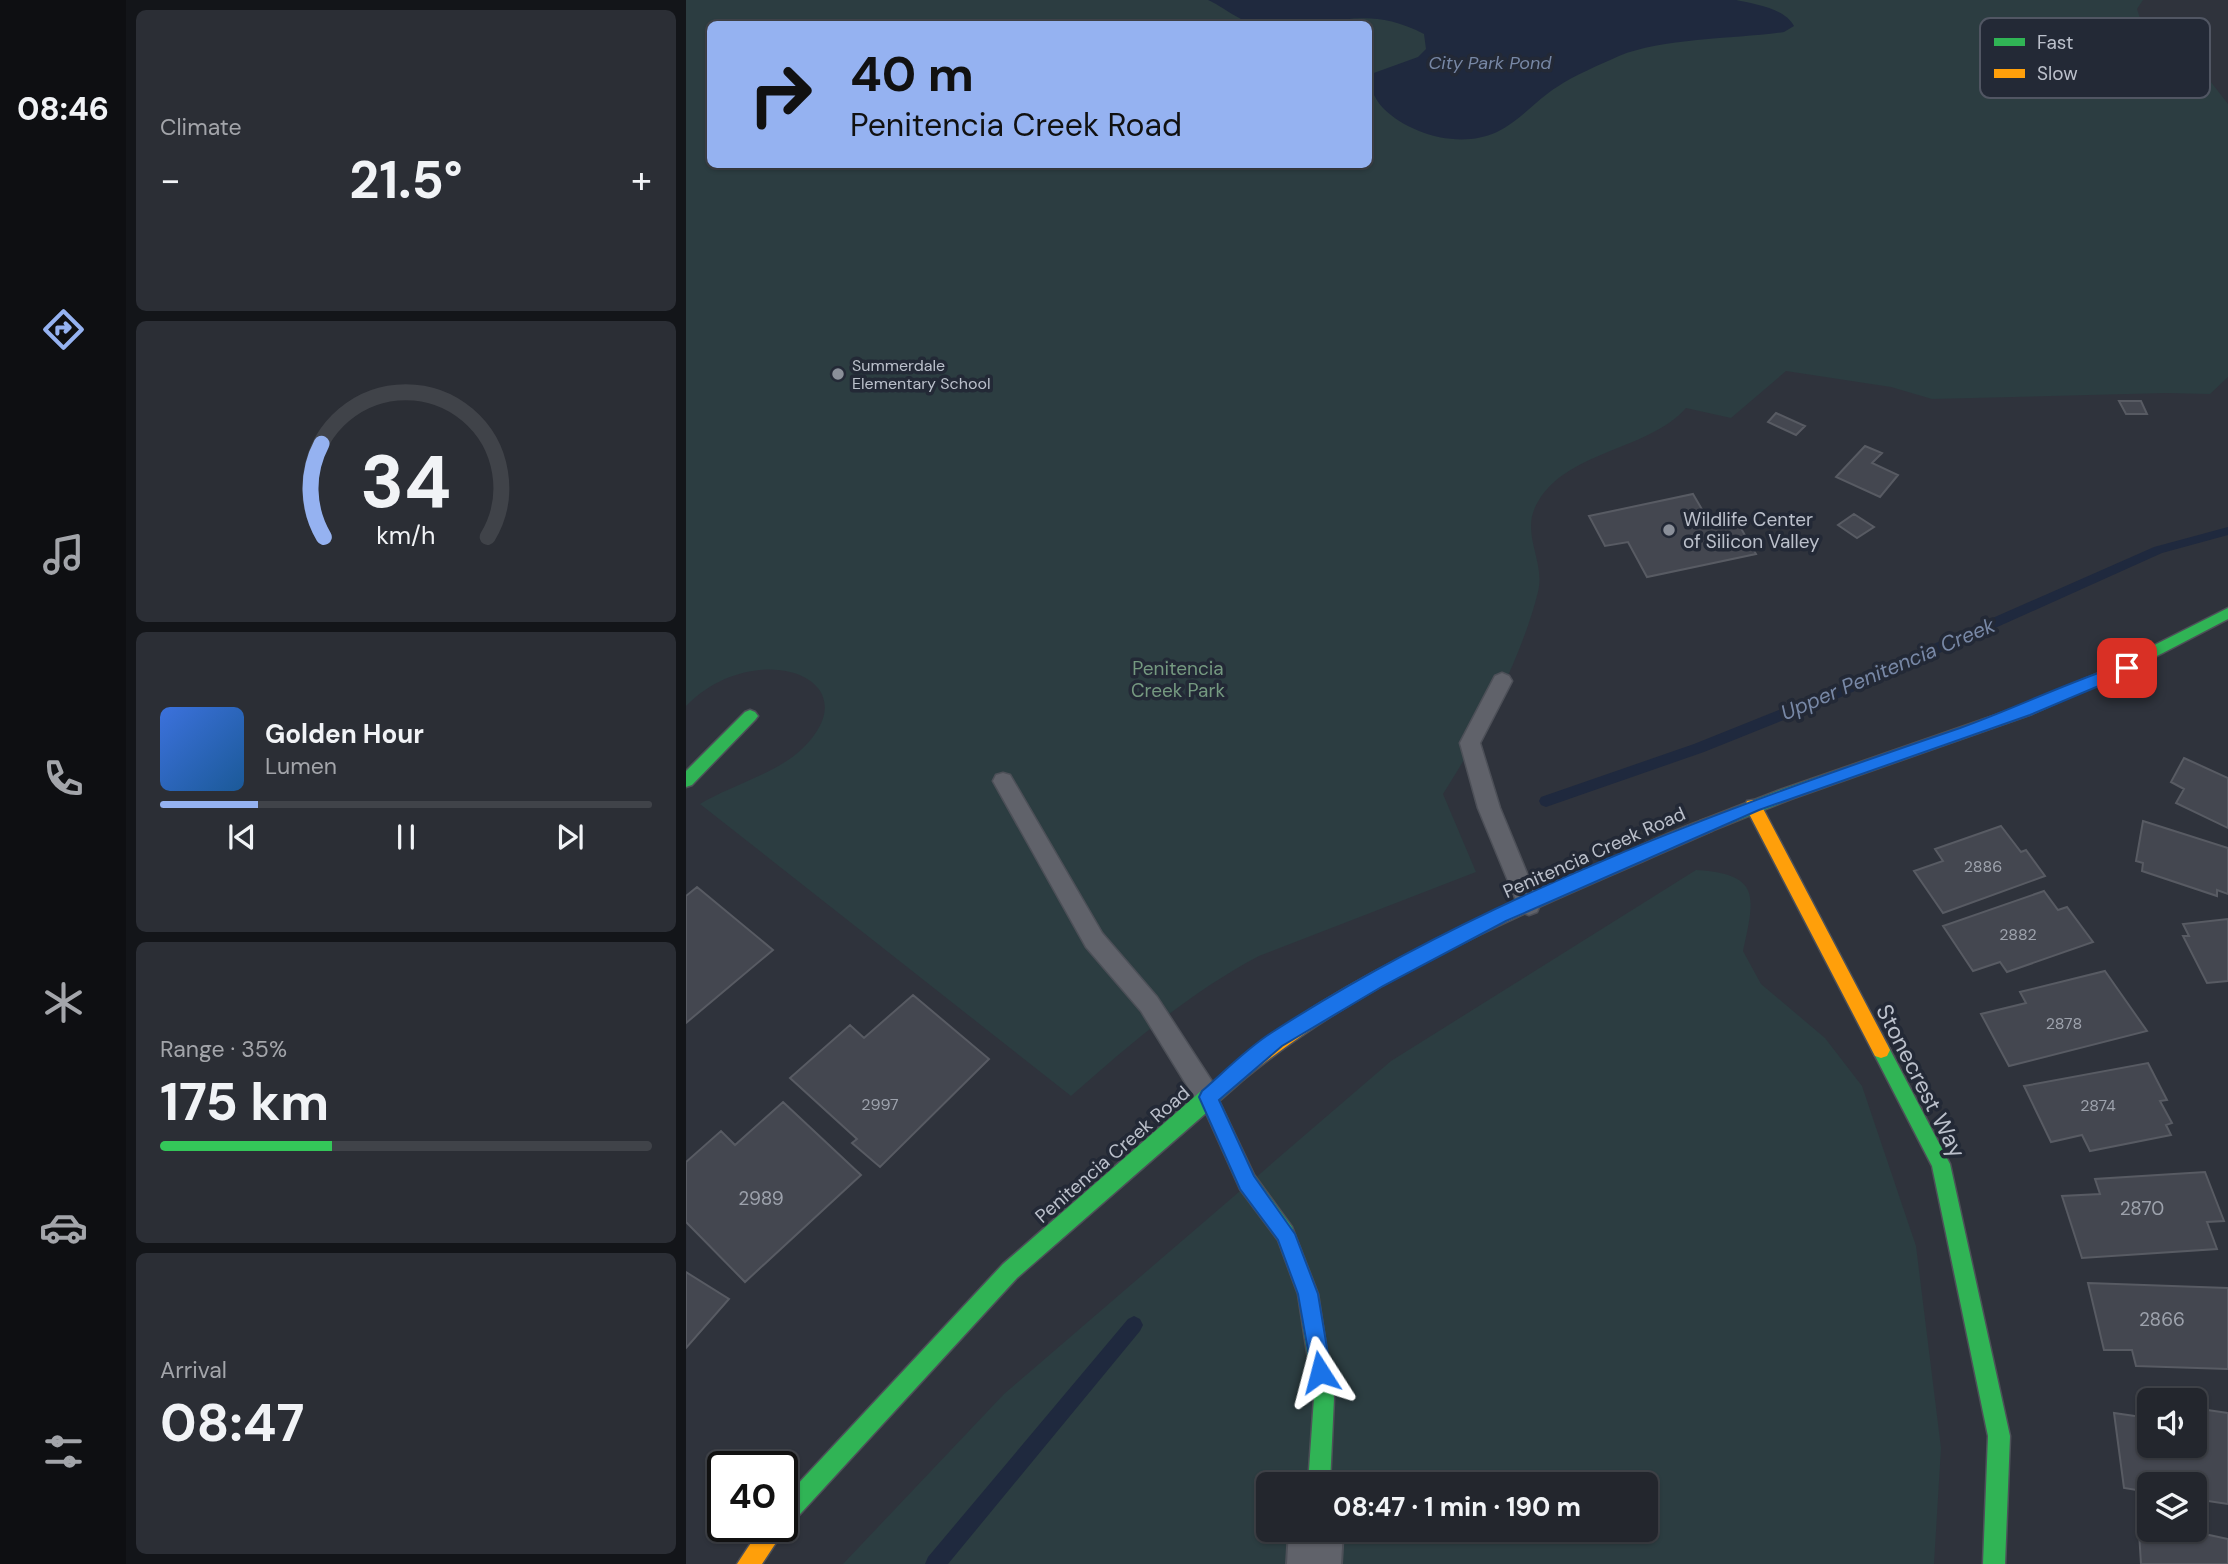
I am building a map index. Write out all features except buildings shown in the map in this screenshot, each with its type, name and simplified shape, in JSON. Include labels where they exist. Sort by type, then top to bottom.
[{"type":"street","name":"Penitencia Creek Road","points":[[798,1500],[1010,1271],[1275,1041],[1376,981],[1500,916],[1753,806],[2025,711],[2127,668],[2228,613]]},
{"type":"street","points":[[686,781],[750,716]]},
{"type":"street","name":"Stonecrest Way","points":[[1753,806],[1941,1164],[1998,1436],[1994,1564]]},
{"type":"street","points":[[1208,1097],[1247,1182],[1285,1234],[1308,1294],[1324,1398],[1320,1472]]},
{"type":"street","points":[[748,1564],[764,1542]]},
{"type":"street","points":[[1314,1564],[1315,1542]]},
{"type":"lane","points":[[1502,681],[1471,743],[1489,808],[1529,905]]},
{"type":"lane","points":[[1003,781],[1094,940],[1149,1004],[1208,1097]]},
{"type":"green space","name":"Penitencia Creek Park","points":[[686,0],[2143,0],[2137,9],[2140,18],[1980,18],[1980,98],[2210,98],[2210,81],[2228,104],[2228,377],[2210,394],[1932,399],[1891,387],[1786,371],[1731,418],[1686,408],[1652,433],[1570,470],[1553,483],[1533,512],[1532,535],[1539,580],[1531,618],[1498,697],[1443,794],[1476,872],[1259,956],[1184,1003],[1071,1096],[700,804],[768,772],[793,757],[821,723],[824,702],[815,685],[797,674],[772,670],[743,673],[714,685],[686,706]]},
{"type":"green space","points":[[1696,870],[1717,872],[1743,883],[1748,891],[1751,902],[1750,916],[1743,951],[1761,984],[1825,1038],[1862,1086],[1916,1246],[1941,1448],[1934,1564],[843,1564],[1004,1394],[1391,1061]]},
{"type":"water","name":"City Park Pond","points":[[1208,0],[1736,0],[1776,11],[1794,26],[1784,32],[1678,42],[1637,50],[1579,74],[1549,92],[1497,132],[1483,137],[1452,139],[1407,126],[1381,106],[1372,91],[1372,74],[1418,57],[1426,49],[1424,34],[1380,19],[1245,21]]},
{"type":"waterway","name":"Upper Penitencia Creek","points":[[1546,801],[1699,748],[1841,691],[2158,550],[2228,531]]},
{"type":"waterway","name":"Upper Penitencia Creek","points":[[935,1564],[1134,1325]]},
{"type":"traffic: fast","points":[[1706,826],[2027,710],[2129,664],[2228,613]]},
{"type":"traffic: fast","points":[[686,781],[750,716]]},
{"type":"traffic: fast","points":[[1881,1050],[1941,1164],[1999,1436],[1994,1564]]},
{"type":"traffic: fast","points":[[798,1500],[1010,1271],[1238,1073]]},
{"type":"traffic: fast","points":[[1208,1097],[1247,1182],[1285,1234],[1308,1294],[1324,1398],[1320,1472]]},
{"type":"traffic: slow","points":[[1753,806],[1881,1050]]},
{"type":"traffic: slow","points":[[1238,1073],[1279,1041],[1322,1013],[1412,962],[1521,909],[1706,826]]},
{"type":"traffic: slow","points":[[748,1564],[764,1542]]},
{"type":"place","name":"Summerdale Elementary School","points":[[838,374]]},
{"type":"place","name":"Wildlife Center of Silicon Valley","points":[[1669,530]]},
{"type":"route","points":[[1320,1372],[1308,1294],[1285,1234],[1247,1182],[1208,1097],[1275,1041],[1376,981],[1500,916],[1753,806],[2025,711],[2127,668]]}]
